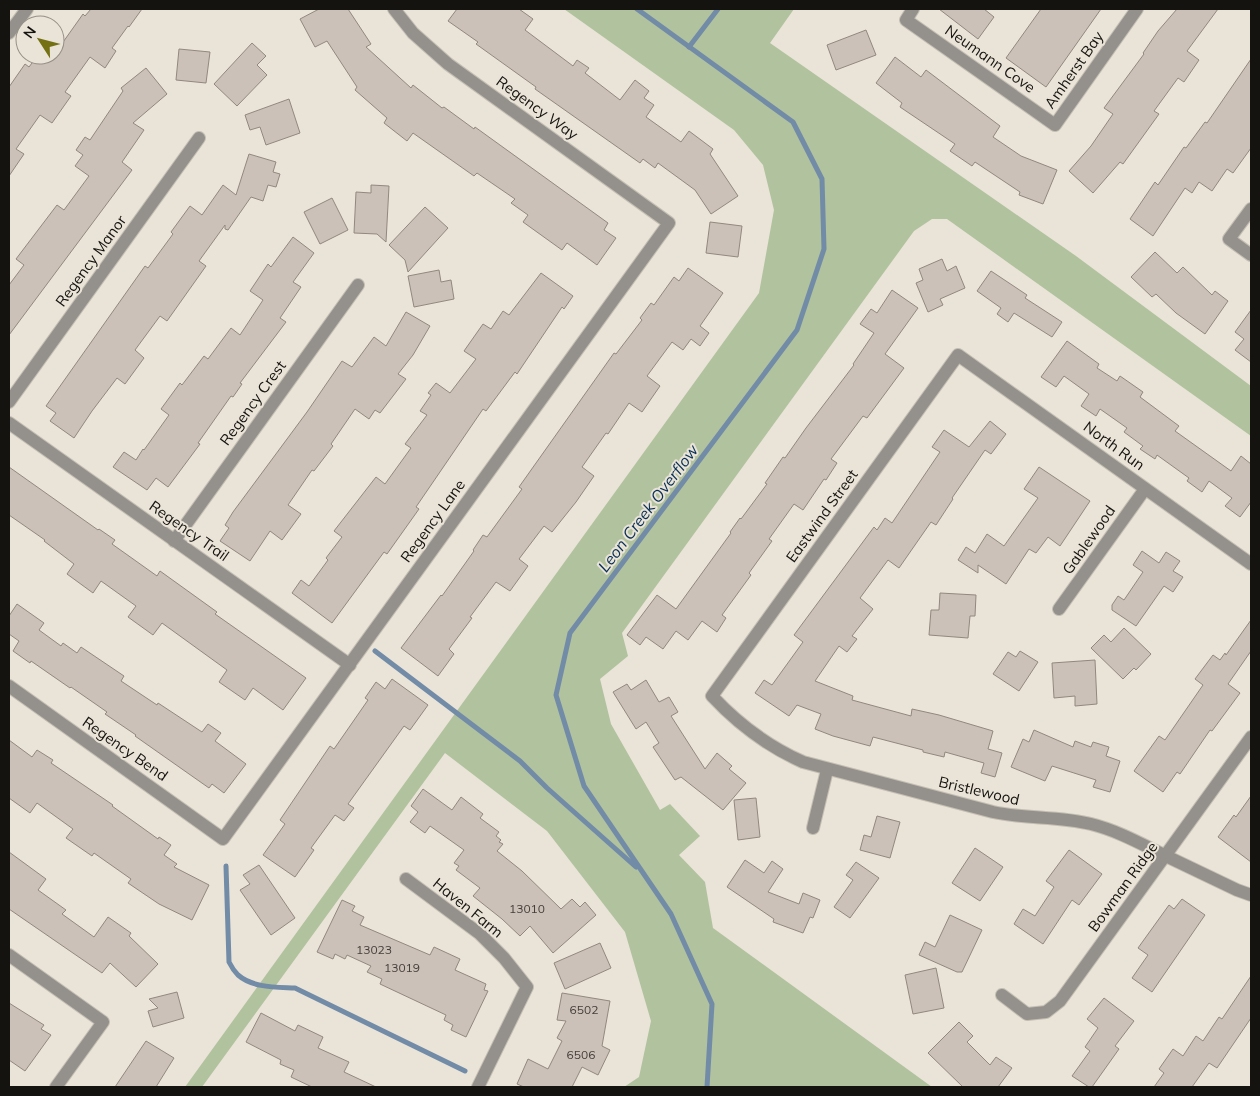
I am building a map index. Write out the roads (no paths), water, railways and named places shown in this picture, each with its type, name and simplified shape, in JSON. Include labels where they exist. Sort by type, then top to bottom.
[{"type":"street","points":[[9,33],[27,9]]},
{"type":"street","name":"Regency Way","points":[[394,9],[413,33],[448,64],[669,222]]},
{"type":"street","name":"Neumann Cove","points":[[913,9],[906,20],[1055,125]]},
{"type":"street","name":"Amherst Bay","points":[[1055,125],[1137,9]]},
{"type":"street","name":"Regency Manor","points":[[9,402],[199,138]]},
{"type":"street","points":[[1251,209],[1229,239],[1251,255]]},
{"type":"street","name":"Regency Lane","points":[[223,839],[669,222]]},
{"type":"street","name":"Regency Crest","points":[[174,540],[358,286]]},
{"type":"street","name":"North Run","points":[[958,355],[1251,564]]},
{"type":"street","name":"Eastwind Street","points":[[712,696],[958,355]]},
{"type":"street","name":"Regency Trail","points":[[9,424],[350,665]]},
{"type":"street","name":"Gablewood","points":[[1059,609],[1146,489]]},
{"type":"street","name":"Regency Bend","points":[[9,686],[223,839]]},
{"type":"street","name":"Bristlewood","points":[[712,696],[739,724],[763,742],[796,759],[828,770],[1015,817],[1067,820],[1089,824],[1132,838],[1166,856],[1251,895]]},
{"type":"street","name":"Bowman Ridge","points":[[1002,995],[1027,1014],[1046,1012],[1060,1001],[1251,737]]},
{"type":"street","points":[[813,828],[828,770]]},
{"type":"street","name":"Haven Farm","points":[[406,879],[480,934],[504,958],[527,987],[478,1087]]},
{"type":"street","points":[[9,955],[103,1022],[56,1087]]},
{"type":"waterway","name":"Leon Creek Overflow","points":[[637,9],[793,122],[822,179],[824,249],[797,330],[570,633],[556,695],[584,786],[671,914],[712,1004],[707,1087]]},
{"type":"waterway","points":[[689,47],[718,9]]},
{"type":"waterway","points":[[375,651],[520,761],[547,788],[636,867]]},
{"type":"waterway","points":[[226,866],[229,962],[238,975],[258,985],[295,988],[465,1071]]}]
